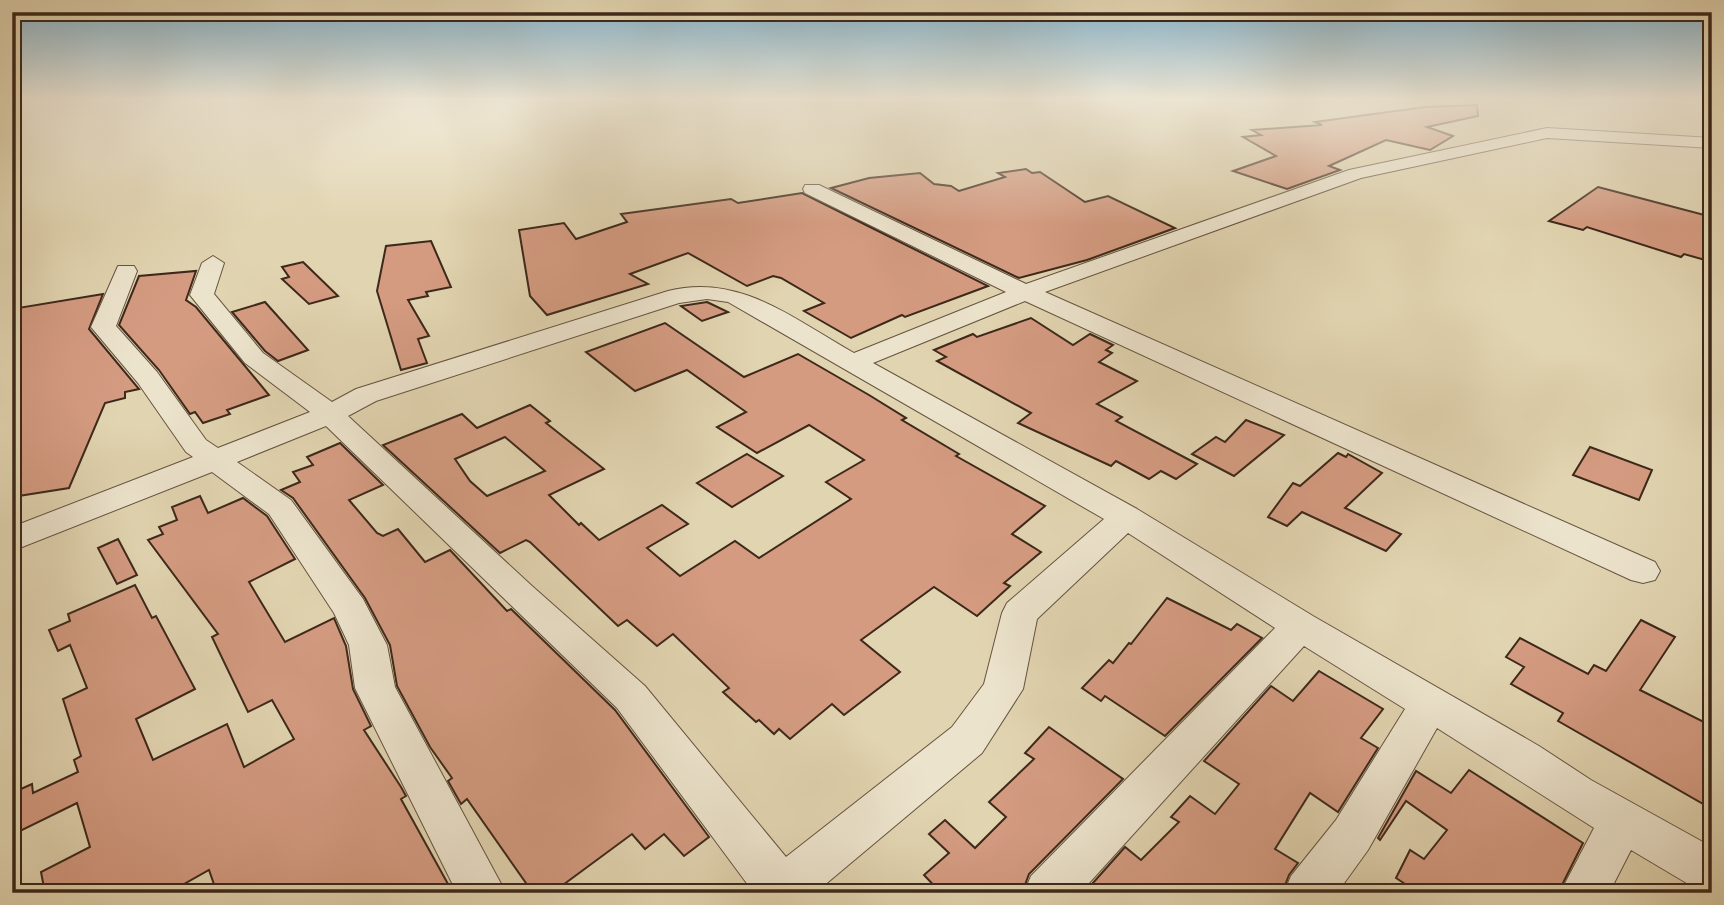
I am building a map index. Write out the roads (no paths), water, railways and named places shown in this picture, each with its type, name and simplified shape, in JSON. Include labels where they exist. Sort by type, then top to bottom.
[{"type":"street","points":[[851,363],[1025,292],[1348,179],[1355,174],[1507,140]]},
{"type":"street","points":[[1672,140],[1712,143]]},
{"type":"street","points":[[812,189],[1025,292],[1643,571]]},
{"type":"street","points":[[213,263],[202,295],[254,358],[330,414],[519,595],[631,697],[781,892],[908,785],[967,740],[1003,689],[1020,613],[1126,517]]},
{"type":"street","points":[[126,271],[103,327],[148,378],[195,446],[281,507],[350,608],[368,645],[374,688],[482,893]]},
{"type":"street","points":[[12,540],[330,414],[366,395],[409,380],[676,296],[707,292],[734,296],[1126,517],[1300,626],[1431,702],[1575,794],[1712,872]]},
{"type":"street","points":[[942,390],[976,433]]},
{"type":"street","points":[[1048,893],[1300,626]]},
{"type":"street","points":[[1308,893],[1352,835],[1431,702]]},
{"type":"street","points":[[1584,893],[1623,819]]}]
